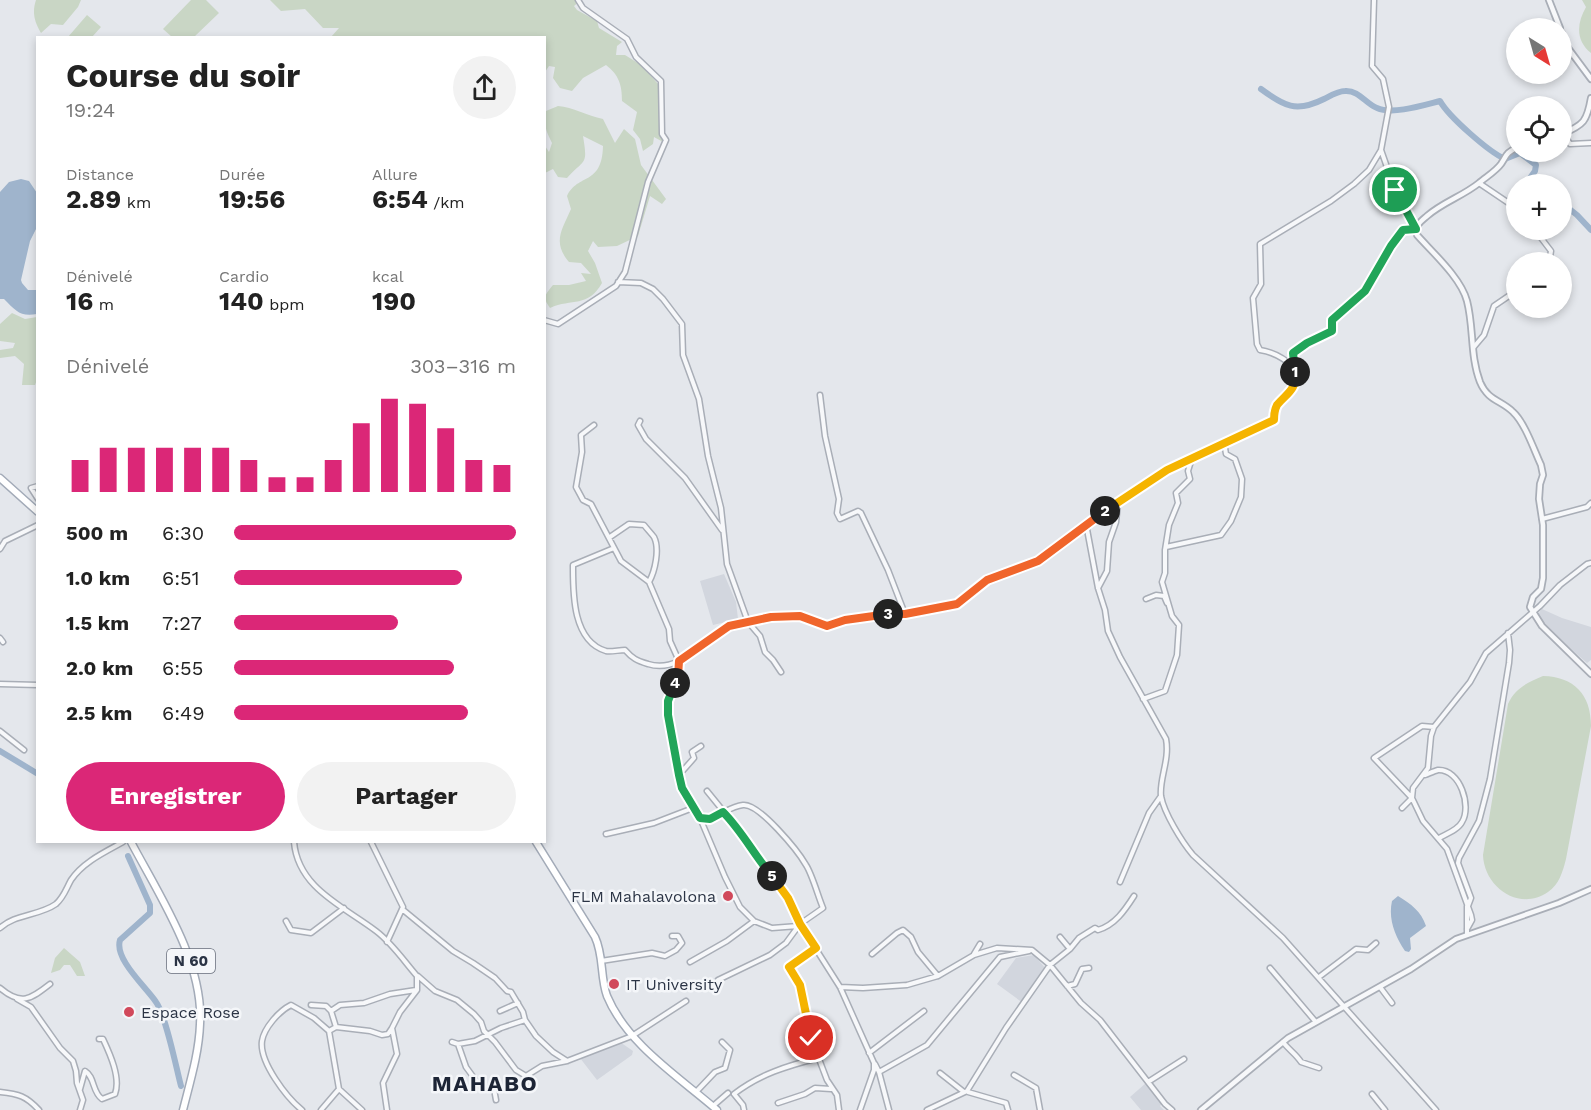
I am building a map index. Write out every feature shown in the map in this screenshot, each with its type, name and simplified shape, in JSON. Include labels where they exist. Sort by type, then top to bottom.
[{"type":"main road","points":[[0,479],[36,510]]},
{"type":"main road","name":"N 60","points":[[132,843],[191,962],[198,987],[199,1039],[183,1107]]},
{"type":"main road","points":[[537,843],[595,937],[601,961],[602,981],[612,1007],[632,1036],[715,1108]]},
{"type":"street","points":[[546,321],[558,324],[616,286],[626,273],[648,183],[666,140],[662,134],[661,125],[661,81],[636,57],[627,39],[583,9],[578,0]]},
{"type":"street","points":[[1295,368],[1285,358],[1260,350],[1257,344],[1257,323],[1253,298],[1261,284],[1260,244],[1331,201],[1354,184],[1369,170],[1381,150],[1389,107],[1383,79],[1372,66],[1374,0]]},
{"type":"street","points":[[1549,0],[1556,18]]},
{"type":"street","points":[[1572,53],[1591,79]]},
{"type":"street","points":[[1572,128],[1583,123],[1588,116],[1591,98]]},
{"type":"street","points":[[1572,144],[1591,143]]},
{"type":"street","points":[[1381,150],[1395,190],[1417,235],[1457,281],[1467,299],[1473,334],[1473,361],[1481,384],[1490,398],[1514,413],[1541,465],[1543,475],[1539,499],[1542,519],[1543,578],[1541,589],[1533,597],[1530,607],[1532,612],[1542,626],[1591,674]]},
{"type":"street","points":[[1416,229],[1418,224],[1435,209],[1463,195],[1479,183],[1502,163],[1506,154]]},
{"type":"street","points":[[1479,183],[1506,201]]},
{"type":"street","points":[[614,548],[573,565],[573,590],[579,623],[590,641],[606,651],[625,650],[633,659],[657,666],[679,661],[729,626],[771,617],[800,616],[827,626],[870,615],[905,614],[957,604],[987,580],[1038,561],[1086,524],[1167,470],[1274,420],[1276,406],[1287,397],[1296,381],[1293,353],[1307,343],[1332,331],[1332,320],[1365,291],[1403,230],[1416,229]]},
{"type":"street","points":[[618,282],[641,283],[653,289],[681,324],[683,355],[699,399],[708,456],[721,508],[727,564],[748,622],[760,636],[765,652],[781,672]]},
{"type":"street","points":[[1473,349],[1484,335],[1494,306],[1506,298]]},
{"type":"street","points":[[820,395],[825,436],[839,499],[838,516],[840,519],[858,511],[861,513],[888,570],[905,614]]},
{"type":"street","points":[[639,421],[638,425],[646,439],[685,478],[722,531]]},
{"type":"street","points":[[594,425],[581,435],[582,452],[576,487],[583,500],[591,504],[621,561],[649,582],[669,629],[670,642],[679,661],[678,677],[668,701],[668,715],[682,788],[700,818],[740,907],[754,921],[772,928],[799,925]]},
{"type":"street","points":[[1165,547],[1221,535],[1231,521],[1241,497],[1242,479],[1235,459],[1226,454],[1224,442]]},
{"type":"street","points":[[1169,607],[1169,599],[1162,582],[1165,573],[1165,547],[1169,525],[1178,503],[1176,493],[1190,479],[1188,471],[1192,458]]},
{"type":"street","points":[[1098,588],[1107,571],[1109,542],[1116,522],[1118,502]]},
{"type":"street","points":[[1542,519],[1587,507],[1591,502]]},
{"type":"street","points":[[610,537],[629,524],[644,525],[655,539],[656,555],[649,582]]},
{"type":"street","points":[[1086,524],[1108,631],[1166,739],[1168,747],[1161,796],[1149,813],[1120,882]]},
{"type":"street","points":[[0,549],[2,541],[36,526]]},
{"type":"street","points":[[1402,808],[1412,798],[1413,788],[1428,768],[1434,727],[1470,682],[1486,653],[1560,585],[1591,563]]},
{"type":"street","points":[[1143,699],[1166,691],[1177,655],[1179,625],[1172,616],[1164,596],[1156,595],[1146,599]]},
{"type":"street","points":[[1467,905],[1471,898],[1458,863],[1476,829],[1490,779],[1509,663],[1508,633]]},
{"type":"street","points":[[0,684],[36,685]]},
{"type":"street","points":[[1434,727],[1422,726],[1374,758],[1412,798],[1423,820],[1451,858],[1467,905],[1467,931]]},
{"type":"street","points":[[0,731],[24,750]]},
{"type":"street","points":[[679,775],[694,758],[692,752],[701,746]]},
{"type":"street","points":[[1424,775],[1438,770],[1449,772],[1458,783],[1466,801],[1465,815],[1460,825],[1438,838]]},
{"type":"street","points":[[707,790],[782,888],[799,925],[840,987],[879,1072],[889,1110]]},
{"type":"street","points":[[1161,796],[1182,842],[1193,855],[1283,938],[1436,1110]]},
{"type":"street","points":[[700,818],[710,819],[742,805],[753,807],[780,832],[807,866],[823,908],[799,925],[786,943],[770,955],[718,980]]},
{"type":"street","points":[[606,834],[654,823],[693,808]]},
{"type":"street","points":[[0,928],[10,921],[56,904],[65,893],[71,880],[88,862],[121,843]]},
{"type":"street","points":[[294,843],[301,868],[318,891],[376,931],[417,976],[435,991],[457,1000],[474,1014],[481,1022],[484,1031],[516,1070],[526,1076],[542,1066],[567,1061],[632,1036],[686,1001]]},
{"type":"street","points":[[372,843],[403,904],[387,942]]},
{"type":"street","points":[[1201,1110],[1283,1042],[1315,1021],[1380,987],[1467,931],[1559,903],[1591,889]]},
{"type":"street","points":[[927,1110],[965,1092],[1050,965],[1087,932],[1095,928],[1098,930],[1109,927],[1134,896]]},
{"type":"street","points":[[286,921],[291,930],[311,933],[344,908]]},
{"type":"street","points":[[402,909],[453,951],[495,978],[507,991],[511,992],[536,1036],[567,1061]]},
{"type":"street","points":[[690,962],[727,941],[754,921]]},
{"type":"street","points":[[872,954],[903,930],[911,937],[918,952],[938,976]]},
{"type":"street","points":[[601,961],[652,952],[662,956],[671,954],[682,943],[678,936],[672,936]]},
{"type":"street","points":[[1060,937],[1070,949]]},
{"type":"street","points":[[1319,977],[1356,949],[1368,950],[1376,943]]},
{"type":"street","points":[[974,955],[980,944]]},
{"type":"street","points":[[816,948],[791,964],[789,968],[800,985],[811,1038],[832,1089],[837,1095],[839,1110]]},
{"type":"street","points":[[840,987],[899,986],[938,976],[974,955],[997,948],[1032,950],[1050,965],[1081,1003],[1100,1020],[1172,1110]]},
{"type":"street","points":[[879,1072],[927,1045],[1000,957],[1032,950]]},
{"type":"street","points":[[1067,986],[1075,984],[1082,969],[1089,968]]},
{"type":"street","points":[[1270,968],[1315,1021]]},
{"type":"street","points":[[329,1031],[336,1027],[388,1034],[400,1012],[417,990],[417,976]]},
{"type":"street","points":[[17,999],[32,997],[50,984]]},
{"type":"street","points":[[1380,987],[1392,1003]]},
{"type":"street","points":[[0,988],[31,1008],[60,1048],[69,1056],[76,1071],[76,1083],[83,1100],[80,1110]]},
{"type":"street","points":[[331,1011],[340,1005],[364,1003],[390,994],[417,990]]},
{"type":"street","points":[[500,1011],[518,1003]]},
{"type":"street","points":[[302,1110],[289,1098],[274,1076],[266,1060],[262,1040],[282,1010],[291,1005],[314,1018],[329,1031],[339,1089],[362,1110]]},
{"type":"street","points":[[311,1005],[326,1006],[331,1011],[336,1027]]},
{"type":"street","points":[[870,1053],[924,1011]]},
{"type":"street","points":[[452,1042],[458,1044],[475,1041],[487,1034],[525,1020]]},
{"type":"street","points":[[387,1110],[383,1083],[397,1054],[392,1028]]},
{"type":"street","points":[[80,1090],[85,1071],[90,1075],[96,1093],[102,1098],[115,1094],[117,1088],[113,1065],[103,1039],[99,1039]]},
{"type":"street","points":[[696,1092],[715,1072],[725,1068],[730,1050],[722,1042]]},
{"type":"street","points":[[1283,1042],[1301,1062],[1318,1068]]},
{"type":"street","points":[[458,1044],[466,1067],[483,1088],[494,1089],[496,1100]]},
{"type":"street","points":[[744,1110],[743,1105],[734,1094],[749,1083],[777,1070],[818,1058]]},
{"type":"street","points":[[1148,1082],[1184,1059]]},
{"type":"street","points":[[862,1108],[874,1070],[874,1063]]},
{"type":"street","points":[[940,1073],[965,1092],[1006,1103],[1008,1110]]},
{"type":"street","points":[[1014,1075],[1036,1088],[1040,1110]]},
{"type":"street","points":[[778,1103],[805,1094],[815,1088],[832,1089]]},
{"type":"street","points":[[321,1110],[339,1089]]},
{"type":"street","points":[[0,1092],[22,1096],[39,1110]]},
{"type":"street","points":[[715,1108],[728,1093]]},
{"type":"street","points":[[1372,1094],[1385,1110]]},
{"type":"shaded area","points":[[724,574],[736,602],[738,619],[713,625],[700,581]]},
{"type":"shaded area","points":[[1542,609],[1591,627],[1591,660],[1587,663],[1547,628],[1538,614]]},
{"type":"shaded area","points":[[1034,955],[1046,969],[1023,1003],[997,984],[1016,958]]},
{"type":"shaded area","points":[[620,1042],[633,1051],[632,1055],[597,1080],[580,1058]]},
{"type":"shaded area","points":[[1146,1083],[1163,1103],[1160,1106],[1164,1110],[1141,1110],[1130,1097]]},
{"type":"green space","points":[[36,0],[81,0],[63,25],[51,24],[41,33],[34,16]]},
{"type":"green space","points":[[191,0],[206,0],[219,13],[195,36],[171,36],[163,29]]},
{"type":"green space","points":[[270,0],[581,0],[574,6],[577,10],[597,21],[599,28],[622,42],[617,46],[616,55],[625,55],[641,65],[659,85],[664,125],[663,142],[654,137],[653,144],[643,151],[640,139],[633,130],[637,112],[622,101],[619,81],[606,65],[583,78],[572,91],[560,88],[553,78],[555,67],[549,66],[546,70],[546,36],[332,36],[339,28],[323,28],[305,9],[281,11]]},
{"type":"green space","points":[[1582,0],[1591,0],[1591,53],[1580,37],[1579,25],[1586,7]]},
{"type":"green space","points":[[87,15],[101,27],[93,36],[69,36]]},
{"type":"green space","points":[[558,106],[603,119],[615,143],[624,129],[635,139],[641,165],[666,199],[662,204],[650,196],[638,236],[617,246],[598,247],[593,241],[588,251],[602,283],[597,291],[585,299],[550,308],[546,296],[553,285],[569,285],[586,281],[581,273],[591,274],[581,263],[569,262],[561,248],[560,236],[571,209],[567,196],[577,184],[594,173],[602,159],[603,146],[583,136],[584,161],[567,178],[558,177],[553,169],[546,172],[546,148],[549,152],[552,143],[546,127],[546,111]]},
{"type":"green space","points":[[12,313],[25,319],[36,317],[35,385],[22,385],[24,364],[15,356],[0,358],[0,350],[13,348],[15,343],[0,341],[0,324]]},
{"type":"green space","points":[[1543,676],[1564,680],[1579,689],[1588,705],[1591,726],[1562,873],[1558,882],[1548,892],[1526,899],[1515,898],[1496,886],[1485,867],[1483,855],[1508,704],[1518,690]]},
{"type":"green space","points":[[64,948],[80,962],[85,976],[77,976],[70,965],[64,965],[60,970],[51,973],[55,958]]},
{"type":"water","points":[[21,179],[29,181],[36,192],[36,229],[30,241],[21,280],[28,290],[36,290],[36,314],[26,315],[4,299],[0,299],[0,192],[9,182]]},
{"type":"water","points":[[1398,896],[1415,908],[1426,926],[1410,938],[1409,952],[1405,951],[1401,945],[1392,921],[1392,901]]},
{"type":"waterway","points":[[1261,89],[1291,106],[1306,106],[1345,91],[1350,91],[1373,106],[1384,110],[1408,109],[1440,101],[1460,125],[1498,155],[1505,159],[1520,153],[1536,165],[1533,174]]},
{"type":"waterway","points":[[1572,211],[1591,230]]},
{"type":"waterway","points":[[0,751],[36,773]]},
{"type":"waterway","points":[[128,856],[150,905],[150,913],[120,940],[119,948],[126,964],[160,1009],[181,1086]]},
{"type":"place","name":"FLM Mahalavolona","points":[[728,896]]},
{"type":"place","name":"IT University","points":[[614,984]]},
{"type":"place","name":"Espace Rose","points":[[129,1012]]},
{"type":"district","name":"MAHABO","points":[[485,1083]]},
{"type":"route","points":[[811,1038],[800,985],[789,967],[816,948],[800,924],[782,888],[754,854],[734,823],[723,812],[715,818],[700,818],[682,788],[668,715],[668,701],[678,677],[679,661],[729,626],[771,617],[800,616],[827,626],[870,615],[923,612],[957,604],[987,580],[1038,561],[1102,512],[1167,470],[1274,420],[1276,406],[1287,397],[1296,381],[1293,353],[1307,343],[1332,331],[1332,320],[1365,291],[1403,230],[1416,229],[1395,190]]}]
